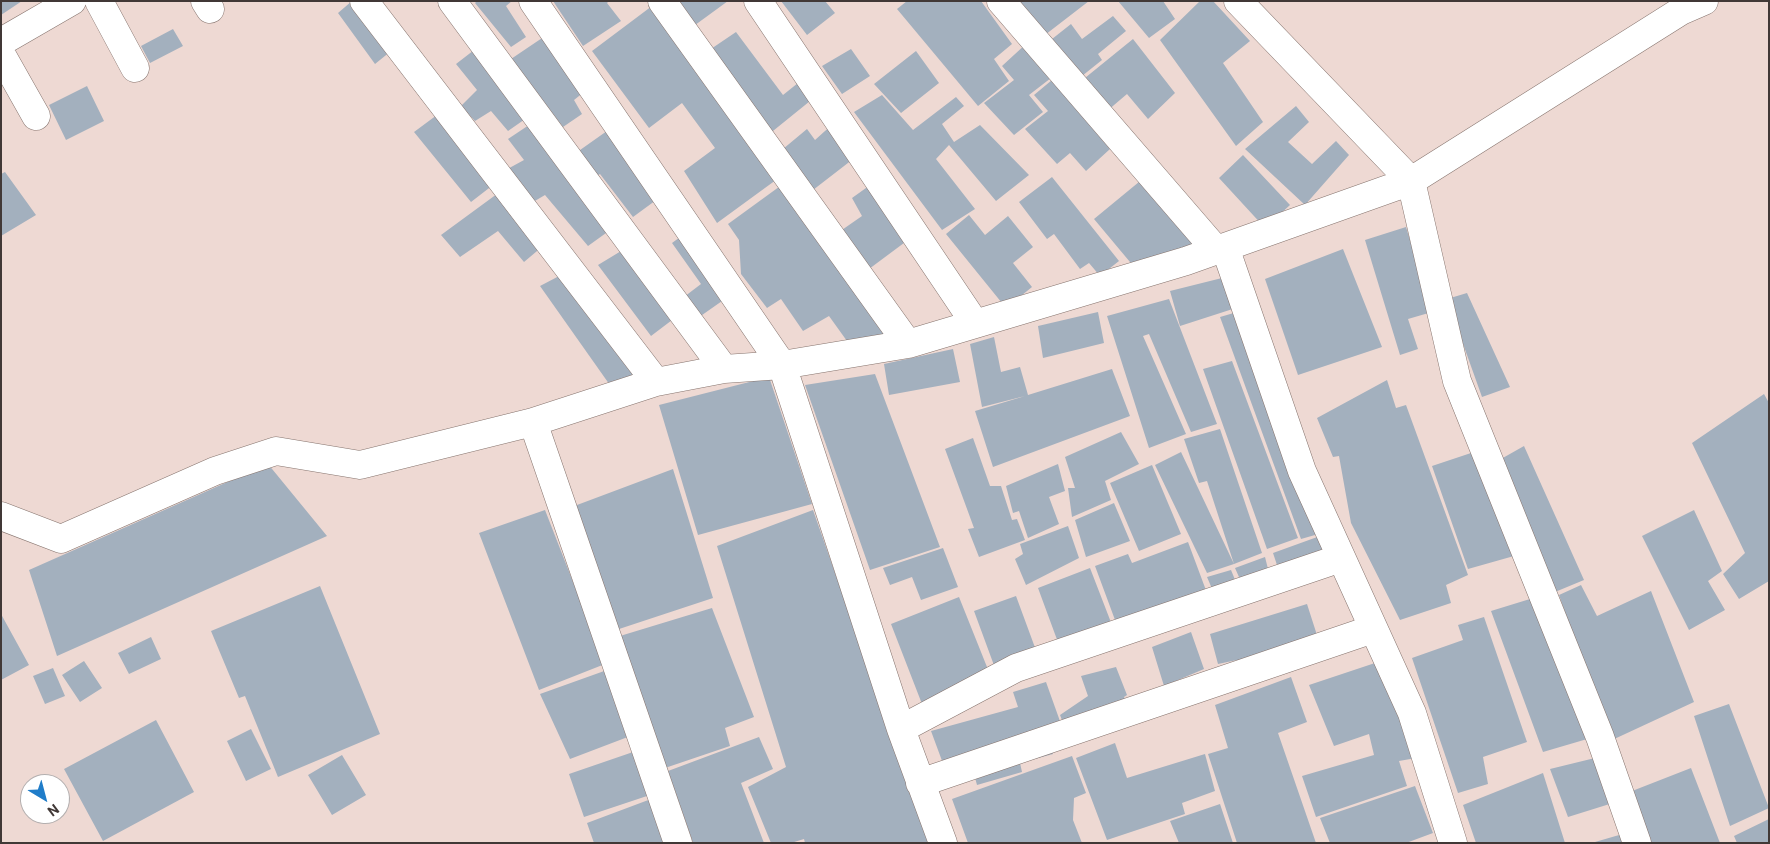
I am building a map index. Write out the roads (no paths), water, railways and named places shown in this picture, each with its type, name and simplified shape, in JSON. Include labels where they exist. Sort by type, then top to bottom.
[{"type":"street","points":[[1,42],[72,1]]},
{"type":"street","points":[[99,1],[135,68]]},
{"type":"street","points":[[364,1],[656,382]]},
{"type":"street","points":[[452,1],[724,369]]},
{"type":"street","points":[[534,1],[782,365],[901,729],[943,843]]},
{"type":"street","points":[[662,1],[908,344]]},
{"type":"street","points":[[758,1],[974,322]]},
{"type":"street","points":[[1001,1],[1216,250],[1227,253],[1302,471],[1412,713],[1448,842]]},
{"type":"street","points":[[1238,1],[1411,181],[1457,382],[1600,737],[1637,843]]},
{"type":"street","points":[[1,516],[60,539],[215,471],[276,451],[360,465],[533,422],[656,382],[724,369],[782,365],[908,344],[974,322],[1216,250],[1411,181],[1681,11],[1704,1]]},
{"type":"street","points":[[1,54],[36,116]]},
{"type":"street","points":[[533,422],[678,843]]},
{"type":"street","points":[[901,729],[1016,668],[1341,558]]},
{"type":"street","points":[[920,783],[1373,629]]}]
